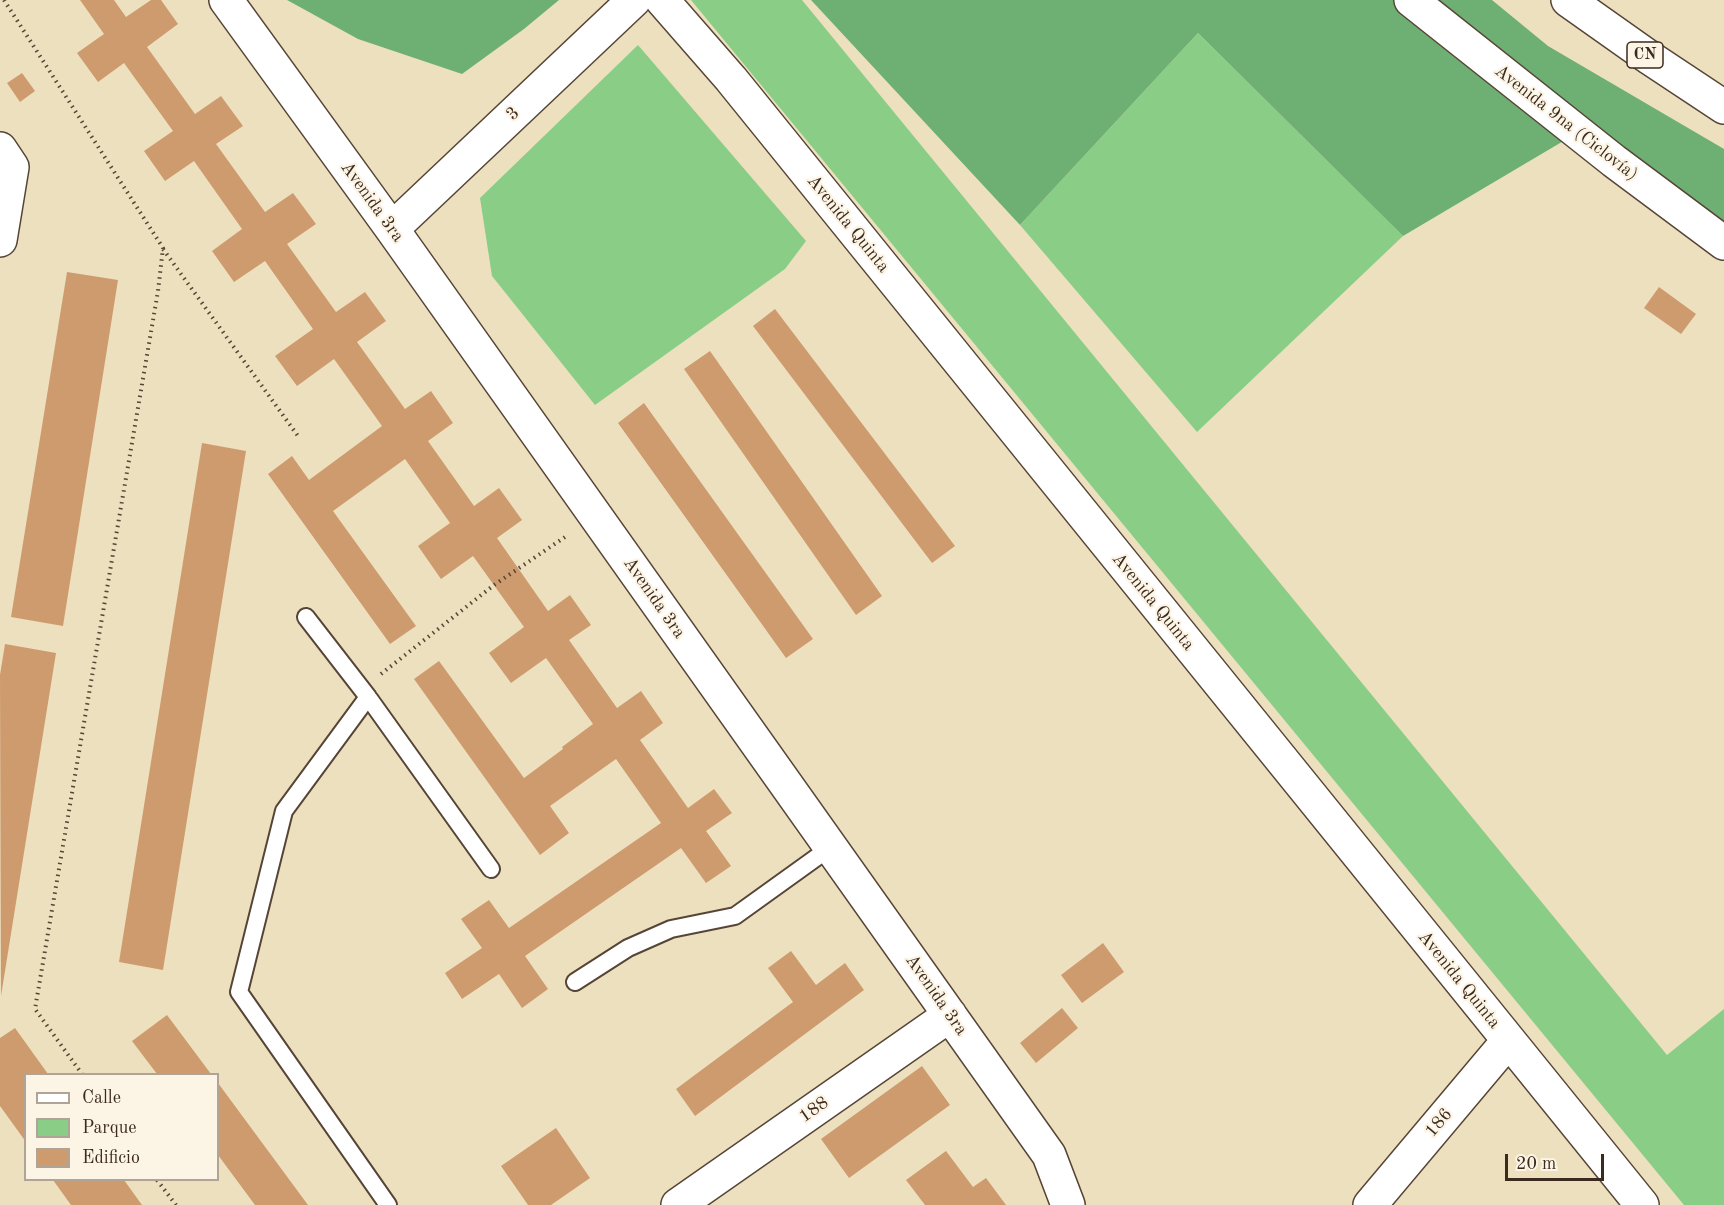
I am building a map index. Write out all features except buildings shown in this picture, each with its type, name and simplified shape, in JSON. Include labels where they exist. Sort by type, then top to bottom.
[{"type":"main road","name":"Avenida 3ra","points":[[226,0],[392,229],[1049,1155],[1068,1205]]},
{"type":"main road","name":"3","points":[[392,229],[634,0]]},
{"type":"main road","name":"Avenida Quinta","points":[[663,0],[746,98],[1642,1205]]},
{"type":"main road","name":"Avenida 9na (Ciclovía)","points":[[1411,0],[1614,161],[1724,243]]},
{"type":"main road","name":"CN","points":[[1568,0],[1724,107]]},
{"type":"main road","points":[[0,149],[12,167],[0,240]]},
{"type":"main road","name":"188","points":[[678,1205],[950,1015]]},
{"type":"main road","name":"186","points":[[1370,1205],[1508,1041]]},
{"type":"lane","points":[[306,616],[368,697],[491,869]]},
{"type":"lane","points":[[368,697],[285,811],[239,992],[388,1205]]},
{"type":"lane","points":[[575,982],[628,948],[671,929],[735,916],[831,847]]},
{"type":"path","points":[[4,0],[163,248],[298,436]]},
{"type":"path","points":[[81,1073],[35,1009],[156,303],[163,248]]},
{"type":"path","points":[[368,697],[380,675],[494,585],[595,516]]},
{"type":"path","points":[[159,1181],[176,1205]]},
{"type":"green space","points":[[287,0],[559,0],[524,29],[462,74],[358,39]]},
{"type":"green space","points":[[691,0],[802,0],[1667,1055],[1724,1009],[1724,1205],[1684,1205]]},
{"type":"green space","points":[[811,0],[1492,0],[1548,46],[1724,149],[1724,241],[1582,130],[1403,236],[1198,33],[1020,225]]},
{"type":"green space","points":[[1198,33],[1403,236],[1197,432],[1020,225]]},
{"type":"green space","points":[[638,45],[806,241],[785,269],[595,405],[492,276],[480,198]]}]
